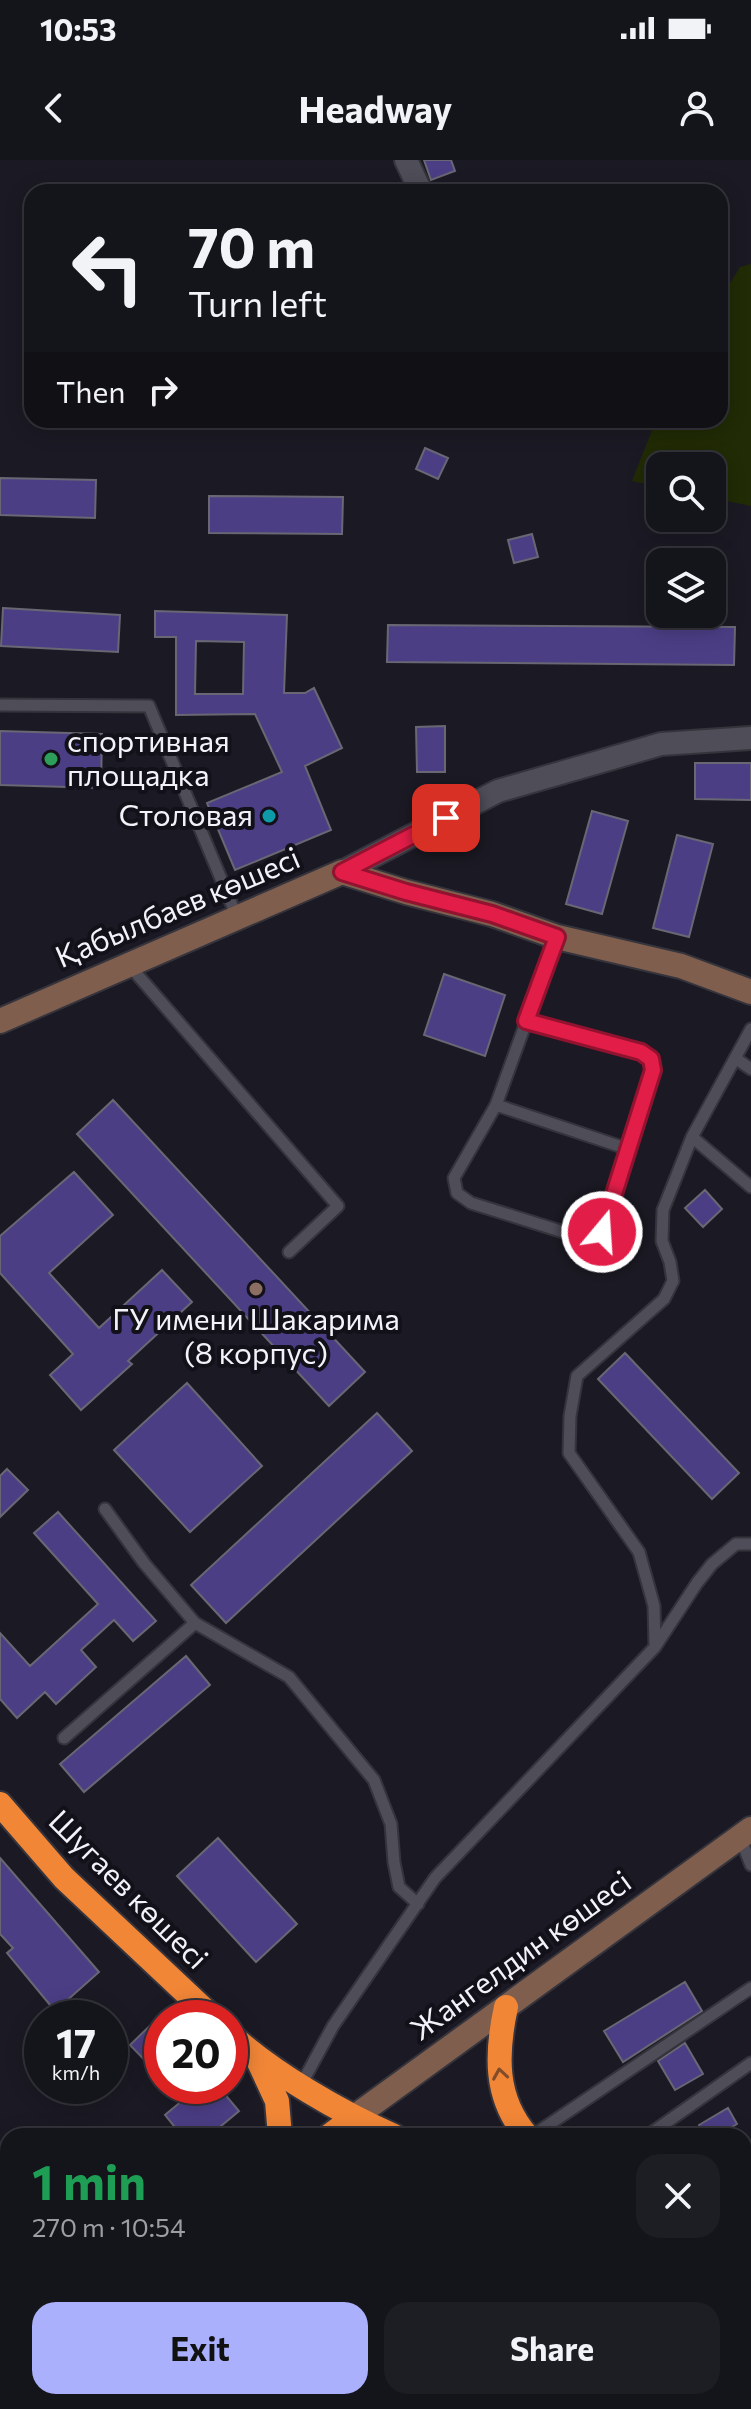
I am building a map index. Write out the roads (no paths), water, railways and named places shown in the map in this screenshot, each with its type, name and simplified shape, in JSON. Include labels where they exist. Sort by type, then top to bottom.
[{"type":"highway","name":"Шугаев көшесі","points":[[0,1804],[64,1878],[194,2000]]},
{"type":"highway","points":[[506,2007],[497,2056],[506,2100],[515,2122],[521,2128]]},
{"type":"highway","points":[[248,2049],[353,2118],[376,2128]]},
{"type":"highway","points":[[256,2056],[277,2101],[279,2128]]},
{"type":"highway","name":"Жангелдин көшесі","points":[[340,2128],[353,2118]]},
{"type":"main road","name":"Қабылбаев көшесі","points":[[0,1021],[342,872],[492,914],[557,937],[681,966],[751,992]]},
{"type":"main road","name":"Жангелдин көшесі","points":[[353,2118],[746,1833]]},
{"type":"street","points":[[406,160],[417,184]]},
{"type":"street","points":[[342,872],[498,791],[661,744],[751,738]]},
{"type":"lane","points":[[0,705],[149,706],[237,917]]},
{"type":"lane","points":[[526,1021],[641,1052],[651,1059],[653,1070],[602,1232],[596,1238],[589,1240],[471,1203],[457,1193],[454,1178],[496,1105],[526,1021],[557,937]]},
{"type":"lane","points":[[128,964],[338,1206],[289,1252]]},
{"type":"lane","points":[[655,1647],[654,1606],[639,1552],[569,1453],[570,1416],[577,1376],[664,1299],[673,1281],[662,1241],[663,1210],[692,1137],[751,1029]]},
{"type":"lane","points":[[735,1058],[751,1069]]},
{"type":"lane","points":[[496,1105],[628,1149]]},
{"type":"lane","points":[[692,1137],[751,1187]]},
{"type":"lane","points":[[105,1509],[144,1563],[195,1623],[289,1677],[374,1780],[391,1824],[399,1887],[418,1904]]},
{"type":"lane","points":[[301,2085],[333,2026],[435,1878],[655,1647],[712,1564],[736,1544],[751,1544]]},
{"type":"lane","points":[[64,1738],[195,1623]]},
{"type":"lane","points":[[746,1833],[751,1865]]},
{"type":"lane","points":[[541,2128],[751,1988]]},
{"type":"lane","points":[[658,2128],[751,2063]]},
{"type":"place","name":"спортивная площадка","points":[[51,759]]},
{"type":"place","name":"Столовая","points":[[269,816]]},
{"type":"place","name":"ГУ имени Шакарима (8 корпус)","points":[[256,1289]]}]
